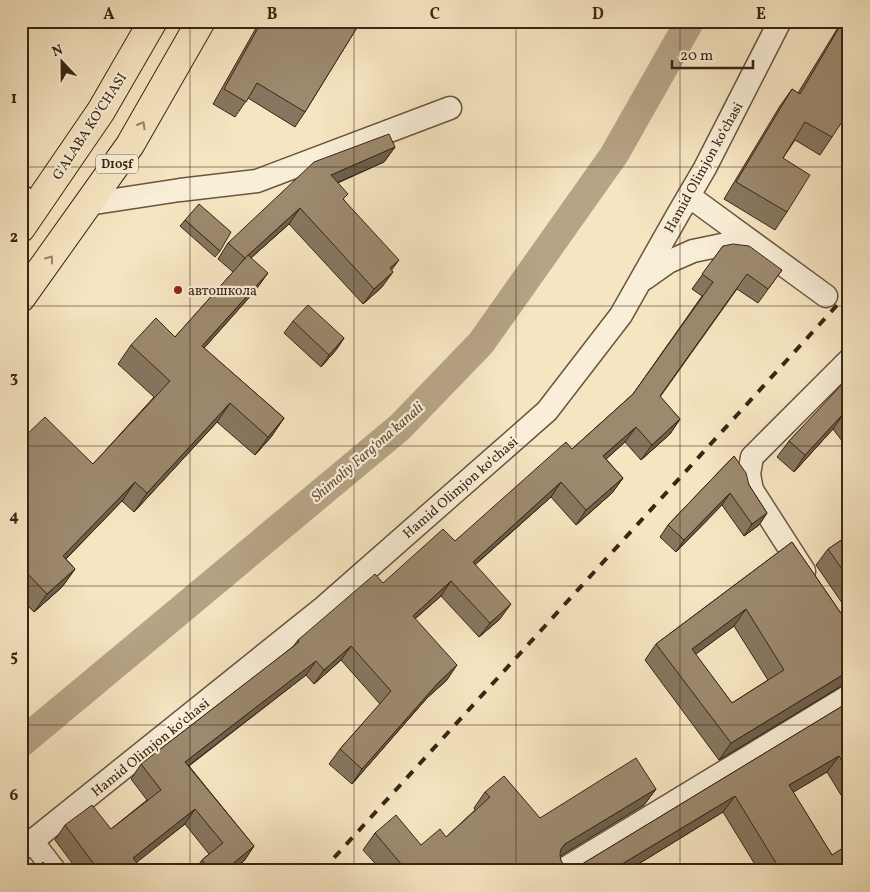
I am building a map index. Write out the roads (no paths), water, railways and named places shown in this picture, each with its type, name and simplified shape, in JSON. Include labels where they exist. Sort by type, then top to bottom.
[{"type":"main road","name":"G'ALABA KO'CHASI","points":[[21,228],[30,195],[101,110],[153,21]]},
{"type":"main road","name":"D105f","points":[[21,298],[130,145],[200,21]]},
{"type":"street","name":"Hamid Olimjon koʻchasi","points":[[27,846],[324,607],[546,411],[621,315],[705,168],[780,21]]},
{"type":"street","points":[[88,204],[257,181],[450,108]]},
{"type":"street","points":[[689,196],[826,296]]},
{"type":"street","points":[[640,282],[668,262],[694,250],[722,245],[764,251]]},
{"type":"street","points":[[815,587],[752,490],[749,474],[752,457],[849,360]]},
{"type":"street","points":[[561,871],[849,696]]},
{"type":"street","points":[[27,846],[55,871]]},
{"type":"waterway","name":"Shimoliy Fargʻona kanali","points":[[21,743],[400,427],[481,343],[614,155],[690,21]]},
{"type":"railway","points":[[322,871],[849,292]]},
{"type":"place","name":"автошкола","points":[[178,290]]}]
